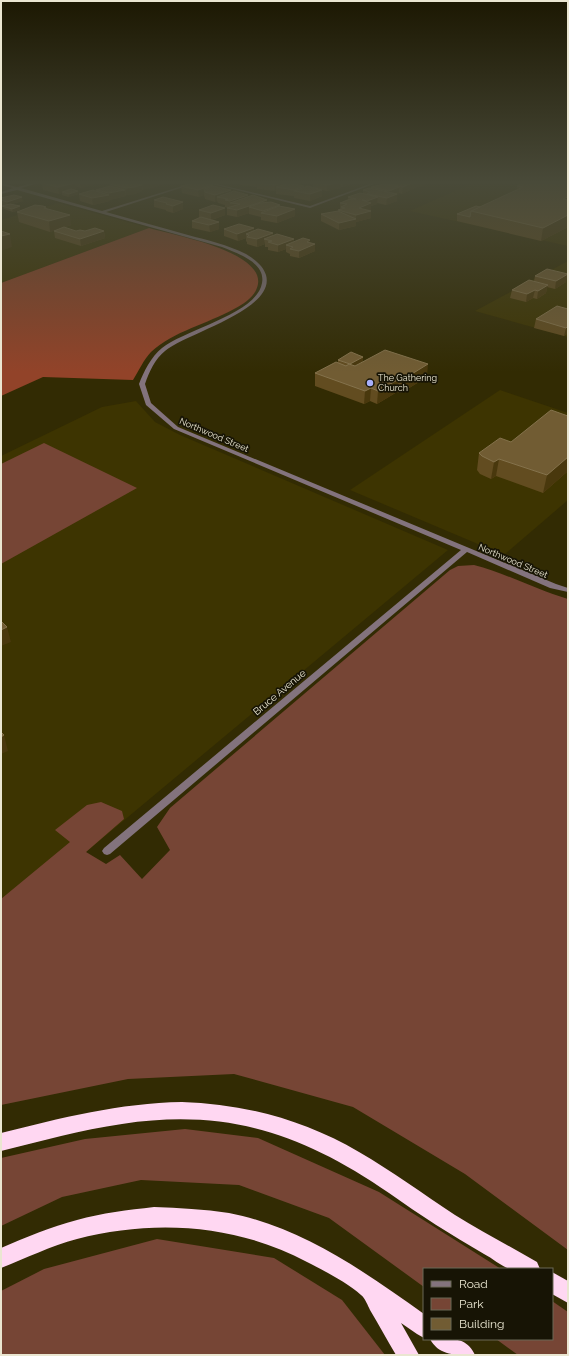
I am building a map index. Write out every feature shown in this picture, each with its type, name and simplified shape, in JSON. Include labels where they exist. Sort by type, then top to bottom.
[{"type":"highway","points":[[1,1142],[118,1116],[160,1110],[202,1110],[244,1116],[284,1127],[323,1143],[361,1164],[440,1217],[528,1268]]},
{"type":"highway","points":[[1,1258],[26,1246],[68,1231],[110,1221],[154,1217],[188,1217],[231,1223],[269,1234],[307,1251],[368,1288],[423,1326]]},
{"type":"highway","points":[[368,1288],[408,1355]]},
{"type":"highway","points":[[442,1340],[464,1355]]},
{"type":"street","name":"Northwood Street","points":[[220,245],[245,255],[258,263],[264,272],[266,284],[258,298],[242,310],[183,337],[165,349],[150,364],[142,384],[148,404],[176,428],[465,550],[553,586],[568,590]]},
{"type":"street","name":"Bruce Avenue","points":[[107,851],[465,550]]},
{"type":"shaded area","points":[[1,245],[103,245],[1,283]]},
{"type":"shaded area","points":[[103,245],[212,245],[246,262],[256,272],[258,284],[255,292],[246,302],[224,314],[180,333],[160,345],[148,355],[133,380],[43,377],[1,396],[1,283]]},
{"type":"shaded area","points":[[568,261],[568,337],[475,311],[501,297]]},
{"type":"shaded area","points":[[500,390],[568,413],[568,500],[504,555],[350,490]]},
{"type":"shaded area","points":[[136,401],[155,422],[180,435],[448,550],[1,923],[1,456],[102,407]]},
{"type":"green space","points":[[44,443],[137,488],[1,564],[1,464]]},
{"type":"green space","points":[[474,565],[498,572],[568,599],[568,1250],[465,1174],[353,1107],[234,1074],[128,1079],[1,1105],[1,899],[70,842],[55,830],[87,805],[101,802],[122,811],[124,819],[86,852],[106,864],[120,855],[142,879],[170,850],[157,827],[170,808],[450,570],[458,566]]},
{"type":"green space","points":[[185,1129],[258,1138],[379,1192],[499,1268],[423,1268],[423,1286],[329,1218],[239,1185],[141,1180],[62,1197],[1,1226],[1,1158],[85,1139]]},
{"type":"green space","points":[[157,1239],[274,1258],[342,1300],[385,1355],[1,1355],[1,1291],[44,1269]]},
{"type":"green space","points":[[553,1302],[568,1312],[568,1355],[518,1355],[497,1340],[553,1340]]},
{"type":"building","points":[[287,245],[312,245],[299,251],[290,249],[293,247]]},
{"type":"building","points":[[547,269],[568,274],[556,281],[535,276]]},
{"type":"building","points":[[529,280],[548,285],[538,291],[535,290],[527,294],[512,290]]},
{"type":"building","points":[[557,306],[568,309],[568,326],[566,328],[536,319]]},
{"type":"building","points":[[385,350],[428,364],[402,380],[399,379],[378,391],[371,388],[365,391],[315,373],[336,362],[346,366],[349,364],[355,366]]},
{"type":"building","points":[[351,352],[363,357],[350,364],[338,360]]},
{"type":"building","points":[[551,410],[568,416],[568,457],[547,475],[499,459],[494,462],[479,453],[500,438],[511,442]]},
{"type":"building","points":[[1,621],[7,627],[1,630]]},
{"type":"place","name":"The Gathering Church","points":[[370,383]]}]
